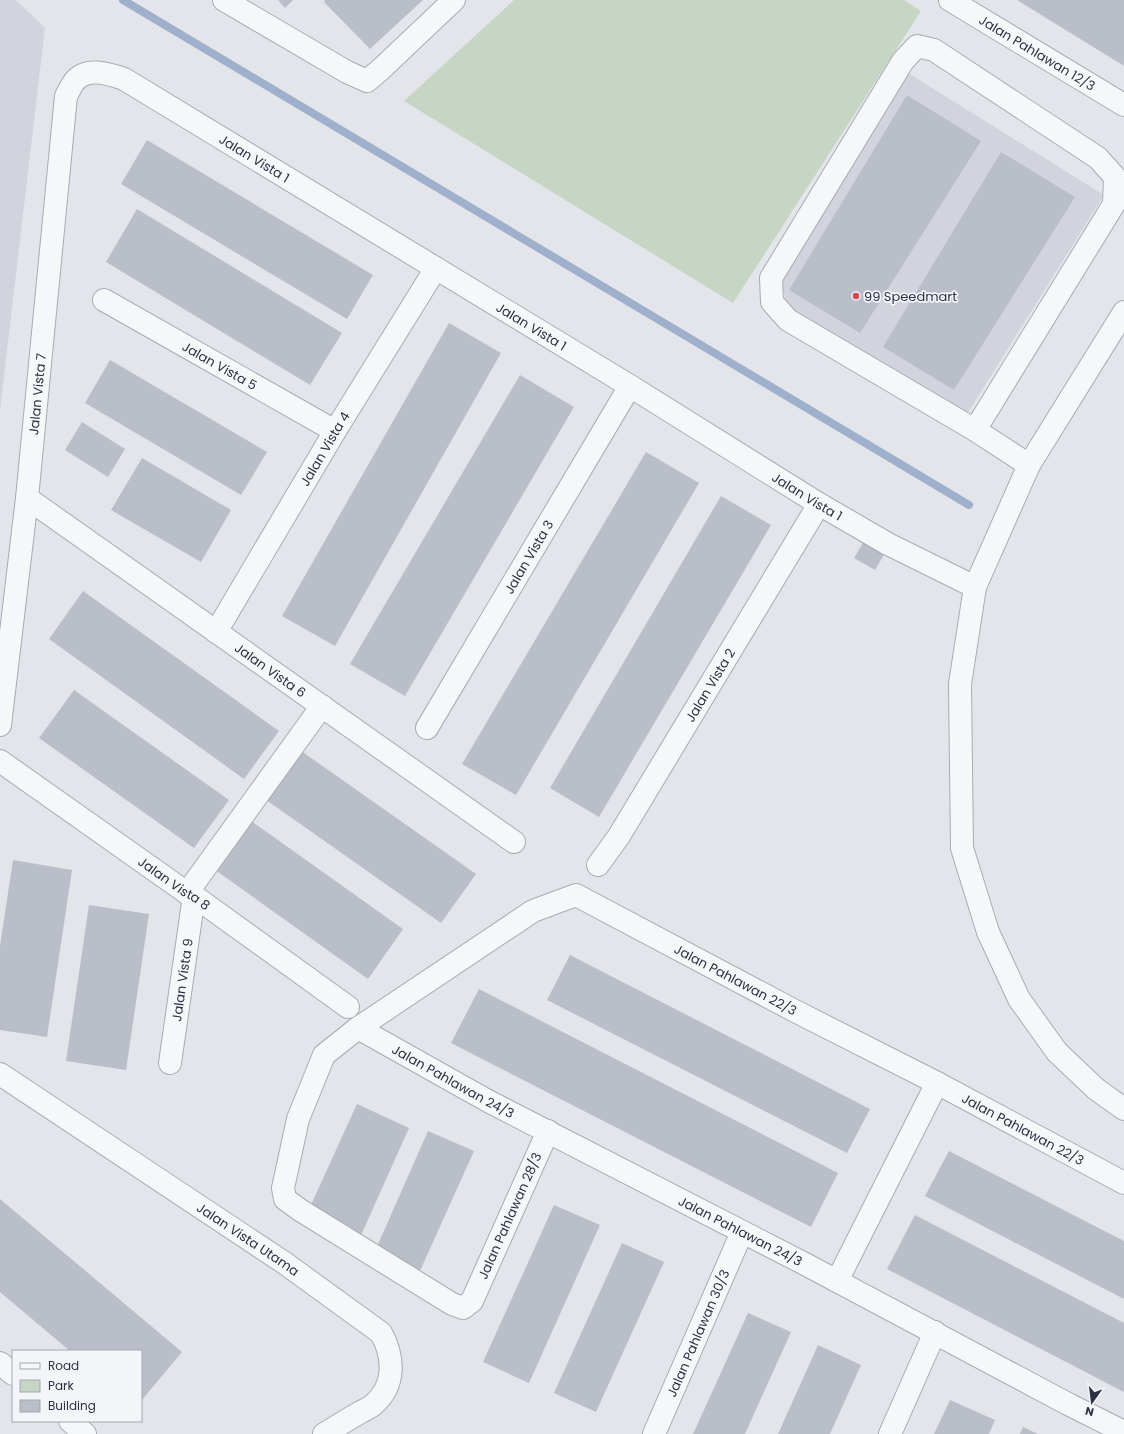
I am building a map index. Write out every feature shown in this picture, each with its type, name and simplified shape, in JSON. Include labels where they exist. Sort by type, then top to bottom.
[{"type":"street","points":[[224,0],[347,72],[367,80],[380,70],[454,0]]},
{"type":"street","name":"Jalan Pahlawan 12/3","points":[[950,0],[1124,105]]},
{"type":"street","points":[[975,430],[1114,204],[1115,177],[1098,158],[934,50],[917,46],[903,61],[771,278],[772,302],[788,320],[975,430],[1029,465]]},
{"type":"street","name":"Jalan Vista 1","points":[[88,73],[107,73],[124,79],[630,386],[819,504],[888,544],[975,587]]},
{"type":"street","name":"Jalan Vista 7","points":[[0,725],[27,498],[66,96],[75,80],[88,73]]},
{"type":"street","name":"Jalan Vista 4","points":[[216,632],[335,431],[436,268]]},
{"type":"street","name":"Jalan Vista 5","points":[[104,300],[335,431]]},
{"type":"street","points":[[1124,312],[1029,465],[975,587],[960,684],[962,848],[988,932],[1019,999],[1057,1052],[1096,1089],[1124,1109]]},
{"type":"street","name":"Jalan Vista 3","points":[[427,728],[630,386]]},
{"type":"street","name":"Jalan Vista 6","points":[[27,498],[514,842]]},
{"type":"street","name":"Jalan Vista 2","points":[[598,865],[619,836],[819,504]]},
{"type":"street","points":[[191,895],[322,706]]},
{"type":"street","name":"Jalan Vista 8","points":[[0,761],[348,1006]]},
{"type":"street","name":"Jalan Vista 9","points":[[170,1063],[191,895]]},
{"type":"street","name":"Jalan Pahlawan 22/3","points":[[472,1301],[463,1308],[452,1304],[300,1210],[285,1199],[283,1188],[298,1119],[324,1055],[358,1028],[533,911],[576,895],[795,1011],[937,1083],[1124,1183]]},
{"type":"street","name":"Jalan Pahlawan 24/3","points":[[358,1028],[488,1101],[935,1332],[1068,1404],[1124,1432]]},
{"type":"street","name":"Jalan Vista Utama","points":[[0,1074],[286,1264],[381,1333],[387,1345],[391,1368],[390,1381],[384,1394],[374,1404],[324,1434]]},
{"type":"street","points":[[837,1281],[937,1083]]},
{"type":"street","name":"Jalan Pahlawan 28/3","points":[[472,1301],[548,1131]]},
{"type":"street","name":"Jalan Pahlawan 30/3","points":[[654,1434],[742,1232]]},
{"type":"street","points":[[890,1434],[935,1332]]},
{"type":"street","points":[[0,1363],[12,1373]]},
{"type":"street","points":[[71,1422],[85,1434]]},
{"type":"shaded area","points":[[0,0],[16,0],[45,28],[0,410]]},
{"type":"shaded area","points":[[908,73],[1104,195],[967,414],[788,309],[780,279]]},
{"type":"green space","points":[[514,0],[904,0],[921,11],[733,303],[404,101]]},
{"type":"building","points":[[278,0],[293,0],[285,8]]},
{"type":"building","points":[[325,0],[423,0],[370,49],[324,2]]},
{"type":"building","points":[[1017,0],[1124,0],[1124,66]]},
{"type":"building","points":[[907,95],[981,141],[860,333],[789,290]]},
{"type":"building","points":[[147,140],[373,275],[347,319],[121,184]]},
{"type":"building","points":[[1001,152],[1075,197],[954,390],[883,347]]},
{"type":"building","points":[[137,209],[342,333],[310,385],[106,262]]},
{"type":"building","points":[[449,323],[501,353],[335,646],[282,616]]},
{"type":"building","points":[[110,360],[267,452],[241,495],[85,403]]},
{"type":"building","points":[[520,375],[574,407],[405,696],[350,664]]},
{"type":"building","points":[[82,422],[125,449],[108,477],[65,450]]},
{"type":"building","points":[[646,452],[699,483],[516,795],[462,764]]},
{"type":"building","points":[[142,458],[231,510],[201,562],[111,510]]},
{"type":"building","points":[[721,496],[771,525],[599,817],[550,788]]},
{"type":"building","points":[[864,541],[885,553],[875,570],[854,558]]},
{"type":"building","points":[[83,591],[279,731],[244,779],[49,639]]},
{"type":"building","points":[[74,690],[229,800],[194,848],[39,738]]},
{"type":"building","points":[[297,748],[476,874],[441,923],[262,797]]},
{"type":"building","points":[[247,818],[403,929],[368,979],[211,867]]},
{"type":"building","points":[[13,860],[72,870],[47,1037],[0,1030],[0,946]]},
{"type":"building","points":[[89,905],[149,914],[126,1070],[66,1061]]},
{"type":"building","points":[[570,955],[870,1109],[847,1153],[547,1000]]},
{"type":"building","points":[[479,989],[838,1173],[811,1227],[451,1043]]},
{"type":"building","points":[[357,1104],[409,1128],[358,1242],[305,1218]]},
{"type":"building","points":[[428,1131],[474,1151],[420,1271],[375,1251]]},
{"type":"building","points":[[949,1151],[1124,1241],[1124,1299],[925,1196]]},
{"type":"building","points":[[0,1199],[182,1352],[142,1400],[142,1350],[69,1350],[0,1292]]},
{"type":"building","points":[[554,1205],[600,1225],[529,1383],[483,1362]]},
{"type":"building","points":[[915,1215],[1124,1323],[1124,1392],[887,1269]]},
{"type":"building","points":[[622,1243],[664,1262],[596,1412],[554,1393]]},
{"type":"building","points":[[748,1313],[791,1332],[745,1434],[693,1434]]},
{"type":"building","points":[[818,1345],[861,1365],[830,1434],[778,1434]]},
{"type":"building","points":[[950,1400],[995,1420],[989,1434],[934,1434]]},
{"type":"building","points":[[1023,1427],[1038,1434],[1020,1434]]},
{"type":"waterway","points":[[123,0],[969,505]]},
{"type":"place","name":"99 Speedmart","points":[[856,296]]}]
